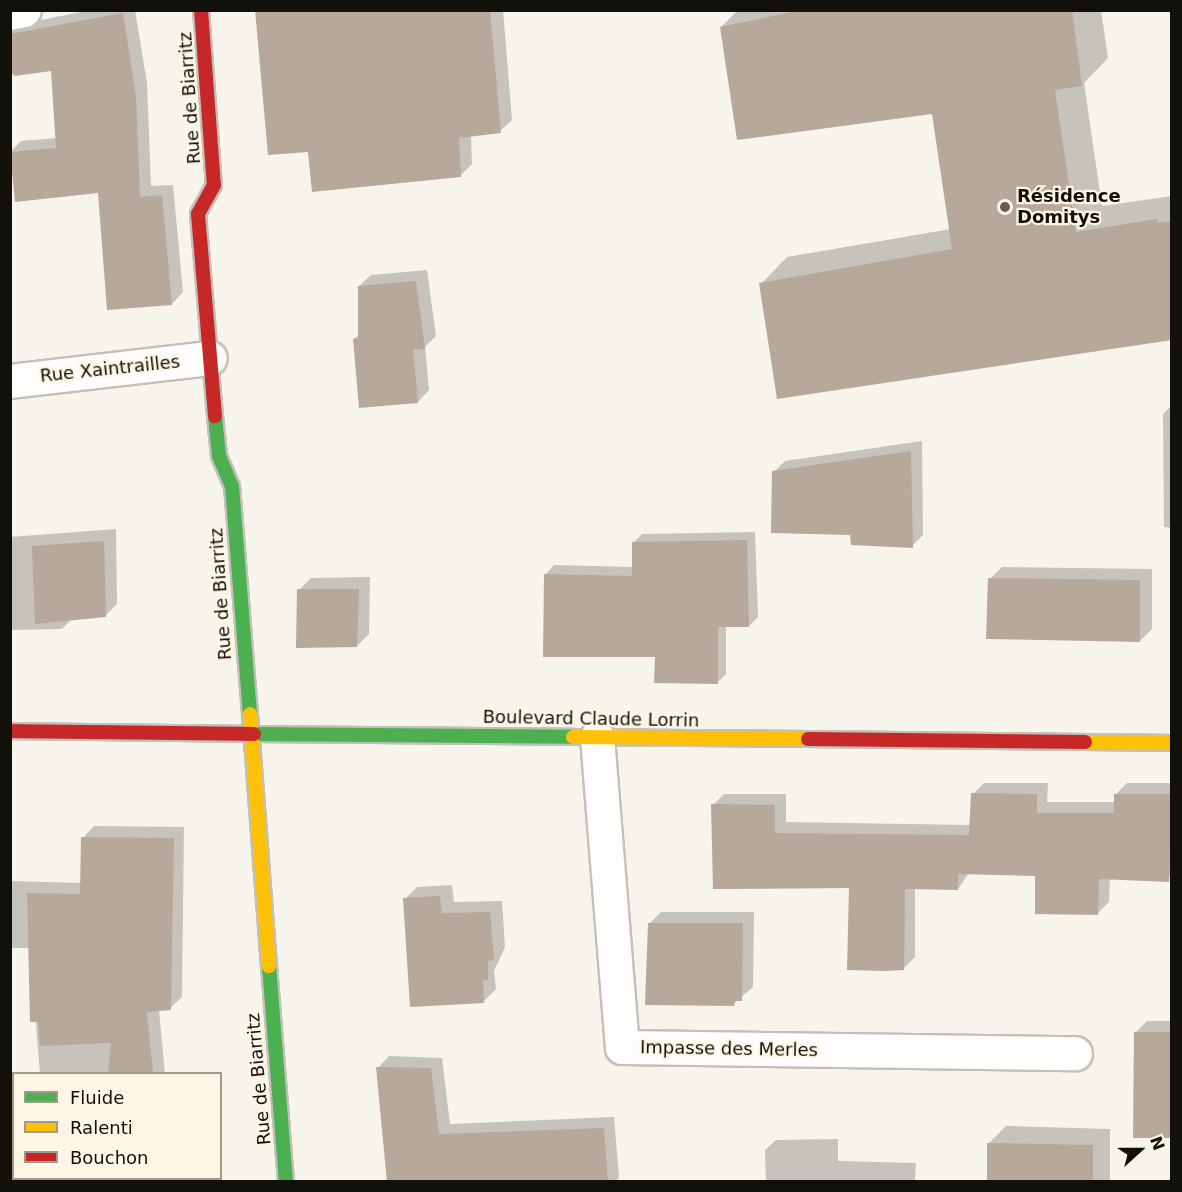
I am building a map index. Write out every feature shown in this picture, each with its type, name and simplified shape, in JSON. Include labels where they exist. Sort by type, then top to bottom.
[{"type":"street","points":[[10,13],[24,10]]},
{"type":"street","name":"Rue de Biarritz","points":[[201,10],[214,184],[198,214],[219,456],[232,486],[249,733],[285,1182]]},
{"type":"street","name":"Rue Xaintrailles","points":[[10,381],[210,358]]},
{"type":"street","name":"Boulevard Claude Lorrin","points":[[10,731],[1172,743]]},
{"type":"street","name":"Impasse des Merles","points":[[597,737],[622,1047],[1075,1053]]},
{"type":"building","points":[[255,10],[490,10],[501,133],[459,138],[461,177],[312,192],[308,152],[268,155]]},
{"type":"building","name":"Résidence Domitys","points":[[801,10],[1072,10],[1082,86],[1055,90],[1076,232],[1157,219],[1157,223],[1172,221],[1172,340],[777,399],[759,283],[952,249],[932,114],[737,140],[720,27]]},
{"type":"building","points":[[123,13],[136,96],[140,197],[162,195],[172,305],[107,310],[98,193],[15,202],[10,152],[56,148],[51,71],[15,76],[10,72],[10,34]]},
{"type":"building","points":[[416,281],[425,349],[413,350],[418,403],[359,408],[353,339],[358,338],[358,286]]},
{"type":"building","points":[[911,451],[913,548],[851,545],[850,535],[771,533],[772,471]]},
{"type":"building","points":[[747,540],[749,627],[718,627],[718,684],[654,683],[655,657],[543,657],[544,574],[632,576],[632,542]]},
{"type":"building","points":[[104,541],[106,617],[35,624],[32,546]]},
{"type":"building","points":[[988,578],[1140,580],[1140,642],[986,639]]},
{"type":"building","points":[[297,589],[359,589],[357,647],[296,648]]},
{"type":"building","points":[[971,793],[1037,794],[1037,813],[1114,813],[1114,794],[1172,794],[1169,882],[1099,879],[1098,915],[1035,914],[1035,876],[958,874],[958,890],[905,889],[904,970],[885,971],[847,970],[849,888],[713,889],[711,804],[775,805],[775,833],[969,835]]},
{"type":"building","points":[[81,837],[174,838],[171,1010],[147,1012],[153,1072],[108,1072],[111,1043],[40,1046],[38,1022],[30,1022],[27,893],[80,894]]},
{"type":"building","points":[[440,896],[442,913],[490,912],[494,960],[488,961],[488,980],[483,980],[484,1003],[410,1007],[403,898]]},
{"type":"building","points":[[648,923],[743,923],[742,1001],[735,1001],[734,1006],[645,1005]]},
{"type":"building","points":[[1134,1032],[1172,1032],[1172,1138],[1133,1138]]},
{"type":"building","points":[[376,1067],[431,1068],[439,1134],[604,1128],[608,1182],[387,1182]]},
{"type":"building","points":[[987,1143],[1093,1145],[1093,1182],[987,1182]]},
{"type":"traffic: fast","points":[[215,416],[219,456],[232,486],[250,714]]},
{"type":"traffic: fast","points":[[254,734],[573,737]]},
{"type":"traffic: fast","points":[[269,966],[286,1182]]},
{"type":"traffic: slow","points":[[250,714],[269,966]]},
{"type":"traffic: slow","points":[[573,737],[808,739]]},
{"type":"traffic: slow","points":[[1085,742],[1172,743]]},
{"type":"traffic: jam","points":[[201,10],[214,185],[198,214],[215,416]]},
{"type":"traffic: jam","points":[[10,731],[254,734]]},
{"type":"traffic: jam","points":[[808,739],[1085,742]]},
{"type":"place","name":"Résidence Domitys","points":[[1005,207]]}]
